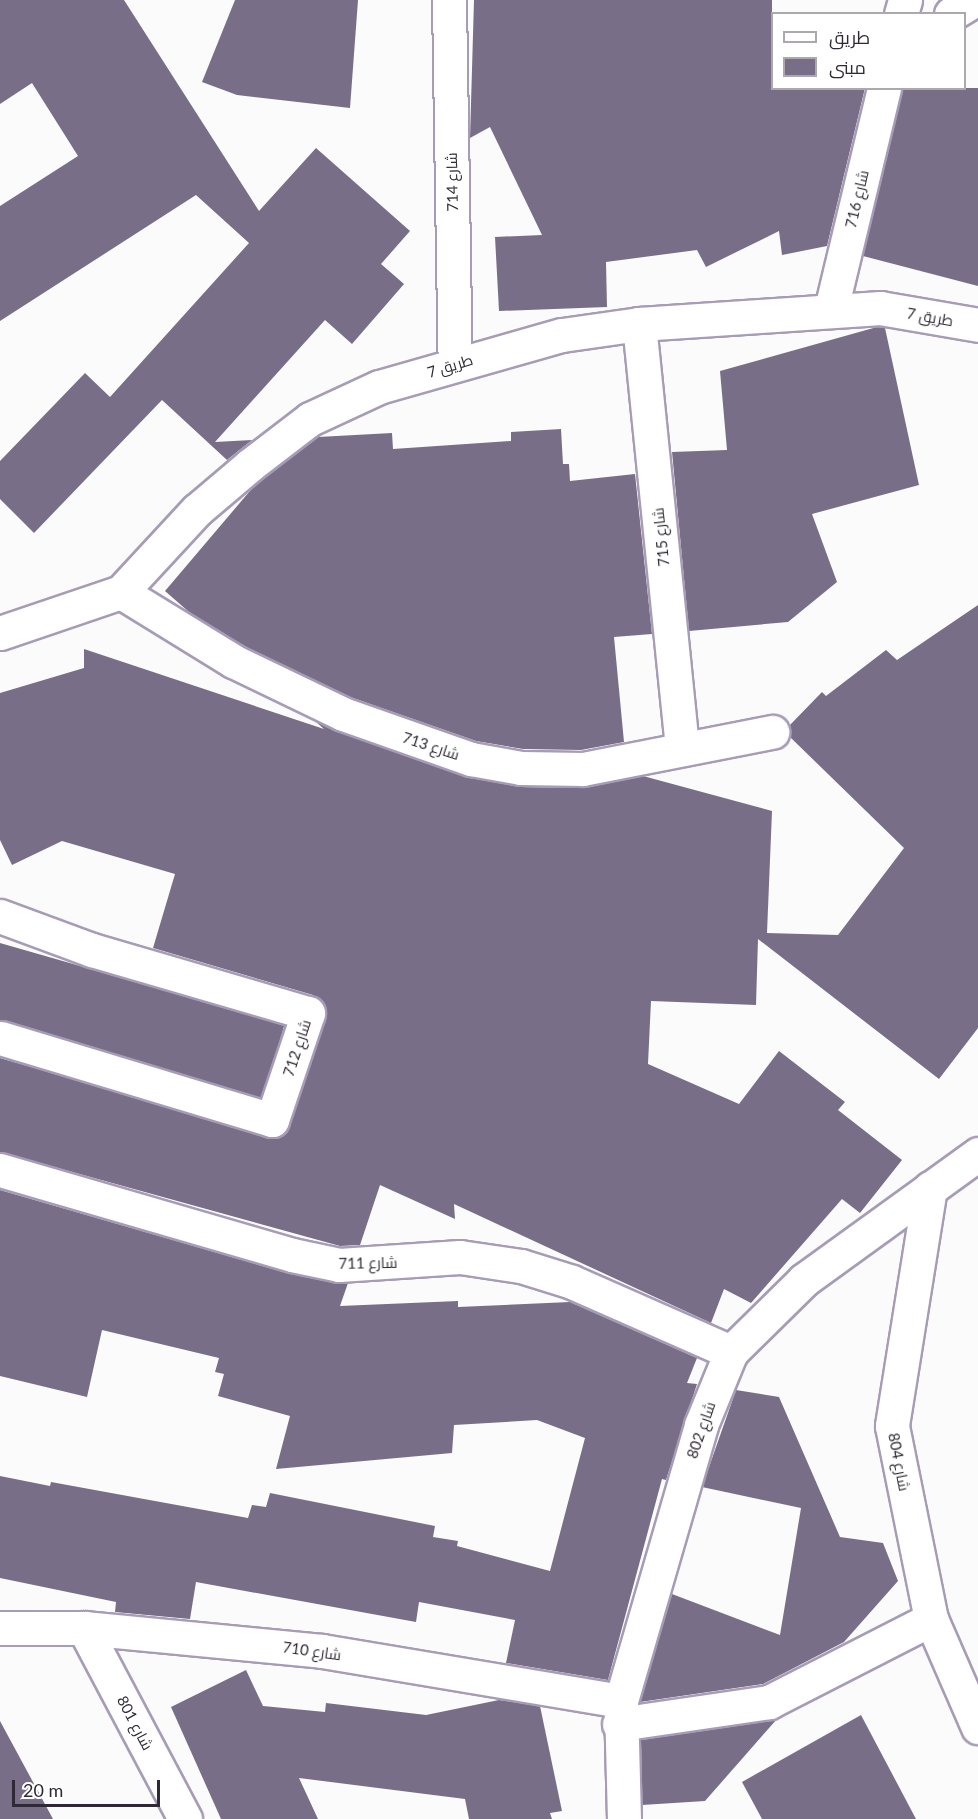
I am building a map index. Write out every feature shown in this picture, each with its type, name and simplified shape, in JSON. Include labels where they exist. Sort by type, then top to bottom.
[{"type":"street","name":"شارع 714","points":[[449,0],[455,364]]},
{"type":"street","points":[[954,12],[974,0]]},
{"type":"street","name":"شارع 716","points":[[831,309],[884,90]]},
{"type":"street","name":"7 طريق","points":[[0,633],[121,592],[197,510],[310,419],[379,387],[562,335],[639,324],[831,309],[880,308],[978,325]]},
{"type":"street","name":"شارع 715","points":[[639,324],[682,749]]},
{"type":"street","name":"شارع 713","points":[[121,592],[233,661],[343,714],[460,756],[521,768],[583,769],[772,732]]},
{"type":"street","name":"شارع 712","points":[[0,916],[92,950],[308,1013],[272,1120],[0,1038]]},
{"type":"street","name":"شارع 802","points":[[624,1819],[620,1712],[701,1425],[731,1352],[804,1280],[978,1154]]},
{"type":"street","name":"شارع 711","points":[[0,1170],[339,1265],[460,1257],[522,1266],[572,1282],[731,1352]]},
{"type":"street","name":"شارع 804","points":[[930,1188],[892,1426],[931,1619],[978,1727]]},
{"type":"street","name":"شارع 710","points":[[0,1628],[84,1628],[322,1651],[620,1712],[769,1702],[931,1619]]},
{"type":"street","name":"شارع 801","points":[[84,1628],[185,1819]]},
{"type":"building","points":[[0,0],[124,0],[259,211],[316,148],[410,231],[381,264],[404,284],[352,344],[325,320],[215,442],[252,440],[227,460],[162,400],[34,533],[0,499],[0,461],[85,373],[110,397],[249,243],[196,195],[0,321],[0,206],[78,156],[32,83],[0,104]]},
{"type":"building","points":[[235,0],[358,0],[350,108],[237,95],[202,82]]},
{"type":"building","points":[[474,0],[772,0],[771,90],[865,90],[827,246],[782,255],[779,231],[706,267],[697,250],[606,262],[607,307],[499,311],[495,237],[542,235],[490,127],[470,138]]},
{"type":"building","points":[[978,88],[978,286],[863,256],[902,90]]},
{"type":"building","points":[[877,327],[885,328],[919,485],[812,514],[837,582],[788,622],[689,631],[672,452],[727,450],[720,371]]},
{"type":"building","points":[[561,429],[563,464],[569,464],[570,481],[635,474],[652,634],[614,637],[624,742],[581,750],[523,749],[476,741],[350,697],[242,645],[189,612],[165,591],[255,485],[318,437],[392,433],[393,449],[511,441],[511,432]]},
{"type":"building","points":[[978,605],[978,1028],[939,1079],[758,939],[756,1005],[651,1001],[648,1064],[739,1104],[779,1051],[845,1102],[838,1110],[902,1160],[860,1213],[842,1199],[751,1303],[724,1289],[711,1323],[454,1204],[455,1219],[380,1185],[360,1245],[340,1246],[0,1152],[0,1058],[277,1138],[290,1126],[326,1010],[313,995],[153,948],[175,874],[62,841],[12,865],[0,840],[0,693],[84,668],[84,649],[324,729],[315,721],[468,777],[521,787],[583,788],[643,776],[772,811],[767,933],[838,935],[904,848],[790,737],[789,726],[822,692],[826,696],[886,650],[897,660]]},
{"type":"building","points":[[0,943],[285,1025],[263,1099],[0,1023]]},
{"type":"building","points":[[0,1190],[287,1273],[348,1283],[340,1306],[458,1301],[458,1307],[570,1302],[697,1358],[687,1383],[697,1384],[666,1480],[662,1479],[608,1680],[506,1663],[515,1620],[419,1602],[416,1622],[196,1582],[190,1619],[115,1612],[116,1602],[0,1578],[0,1476],[50,1486],[51,1482],[248,1518],[252,1505],[266,1507],[270,1493],[435,1526],[433,1537],[458,1541],[457,1546],[550,1571],[585,1438],[537,1420],[454,1425],[452,1453],[276,1469],[290,1416],[218,1396],[224,1374],[215,1372],[219,1358],[102,1330],[87,1397],[0,1376]]},
{"type":"building","points":[[736,1390],[779,1397],[840,1537],[883,1543],[898,1581],[844,1642],[763,1684],[640,1702],[672,1594],[780,1635],[801,1508],[702,1487]]},
{"type":"building","points":[[246,1670],[263,1706],[325,1712],[326,1703],[426,1715],[499,1700],[540,1706],[562,1811],[550,1813],[552,1819],[469,1819],[465,1799],[299,1778],[318,1819],[221,1819],[171,1707]]},
{"type":"building","points":[[861,1715],[916,1819],[762,1819],[742,1782]]},
{"type":"building","points":[[777,1719],[705,1801],[642,1805],[641,1740]]},
{"type":"building","points":[[0,1721],[53,1819],[0,1819]]}]
